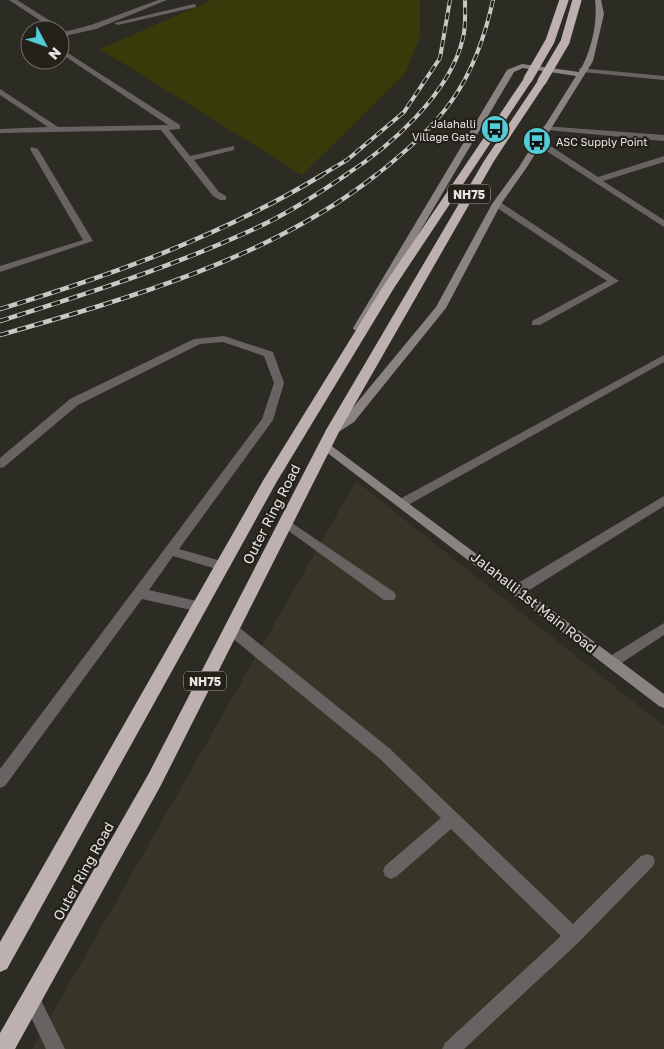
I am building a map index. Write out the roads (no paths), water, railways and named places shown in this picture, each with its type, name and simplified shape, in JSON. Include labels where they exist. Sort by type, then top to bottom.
[{"type":"highway","name":"Outer Ring Road","points":[[0,962],[304,426],[388,288],[548,48],[559,21],[564,0]]},
{"type":"highway","name":"Outer Ring Road","points":[[2,1049],[154,781],[329,438],[484,170],[562,50],[574,23],[577,0]]},
{"type":"street","points":[[12,0],[45,20]]},
{"type":"street","points":[[93,27],[164,0]]},
{"type":"street","points":[[329,438],[350,419],[441,308],[497,204],[523,167],[537,141],[547,128],[580,72],[589,61],[600,14],[598,0]]},
{"type":"street","points":[[70,33],[138,20],[194,6]]},
{"type":"street","points":[[0,131],[177,127],[70,57]]},
{"type":"street","points":[[304,426],[314,400],[510,70],[522,66],[664,78]]},
{"type":"street","points":[[0,91],[57,130]]},
{"type":"street","points":[[163,127],[216,194],[223,198]]},
{"type":"street","points":[[547,128],[664,138]]},
{"type":"street","points":[[537,141],[663,223]]},
{"type":"street","points":[[189,159],[231,148]]},
{"type":"street","points":[[0,268],[88,241],[34,149]]},
{"type":"street","points":[[596,180],[664,159]]},
{"type":"street","points":[[497,204],[614,281],[536,323]]},
{"type":"street","points":[[0,464],[74,402],[198,341],[224,339],[269,354],[280,383],[267,420],[0,781]]},
{"type":"street","points":[[404,502],[664,358]]},
{"type":"street","name":"Jalahalli 1st Main Road","points":[[329,438],[404,502],[664,702]]},
{"type":"street","points":[[518,590],[664,500]]},
{"type":"street","points":[[286,523],[389,596]]},
{"type":"street","points":[[171,551],[223,566]]},
{"type":"street","points":[[140,593],[200,607]]},
{"type":"street","points":[[612,662],[664,628]]},
{"type":"street","points":[[231,629],[384,753],[573,936]]},
{"type":"street","points":[[391,871],[452,818]]},
{"type":"street","points":[[452,1049],[573,936],[647,861]]},
{"type":"street","points":[[0,946],[15,937]]},
{"type":"street","points":[[31,998],[56,1049]]},
{"type":"railway","points":[[320,176],[347,160],[404,112],[440,58],[450,0]]},
{"type":"railway","points":[[344,176],[380,150],[416,117],[432,99],[456,59],[463,38],[465,0]]},
{"type":"railway","points":[[375,176],[419,138],[437,120],[452,100],[465,80],[476,56],[493,0]]},
{"type":"railway","points":[[0,309],[124,268],[165,252],[245,217],[322,175]]},
{"type":"railway","points":[[0,321],[128,279],[223,243],[278,217],[346,175]]},
{"type":"railway","points":[[0,335],[147,290],[196,273],[244,253],[291,230],[335,204],[376,175]]},
{"type":"place","name":"Jalahalli Village Gate","points":[[495,129]]},
{"type":"place","name":"ASC Supply Point","points":[[537,141]]}]
